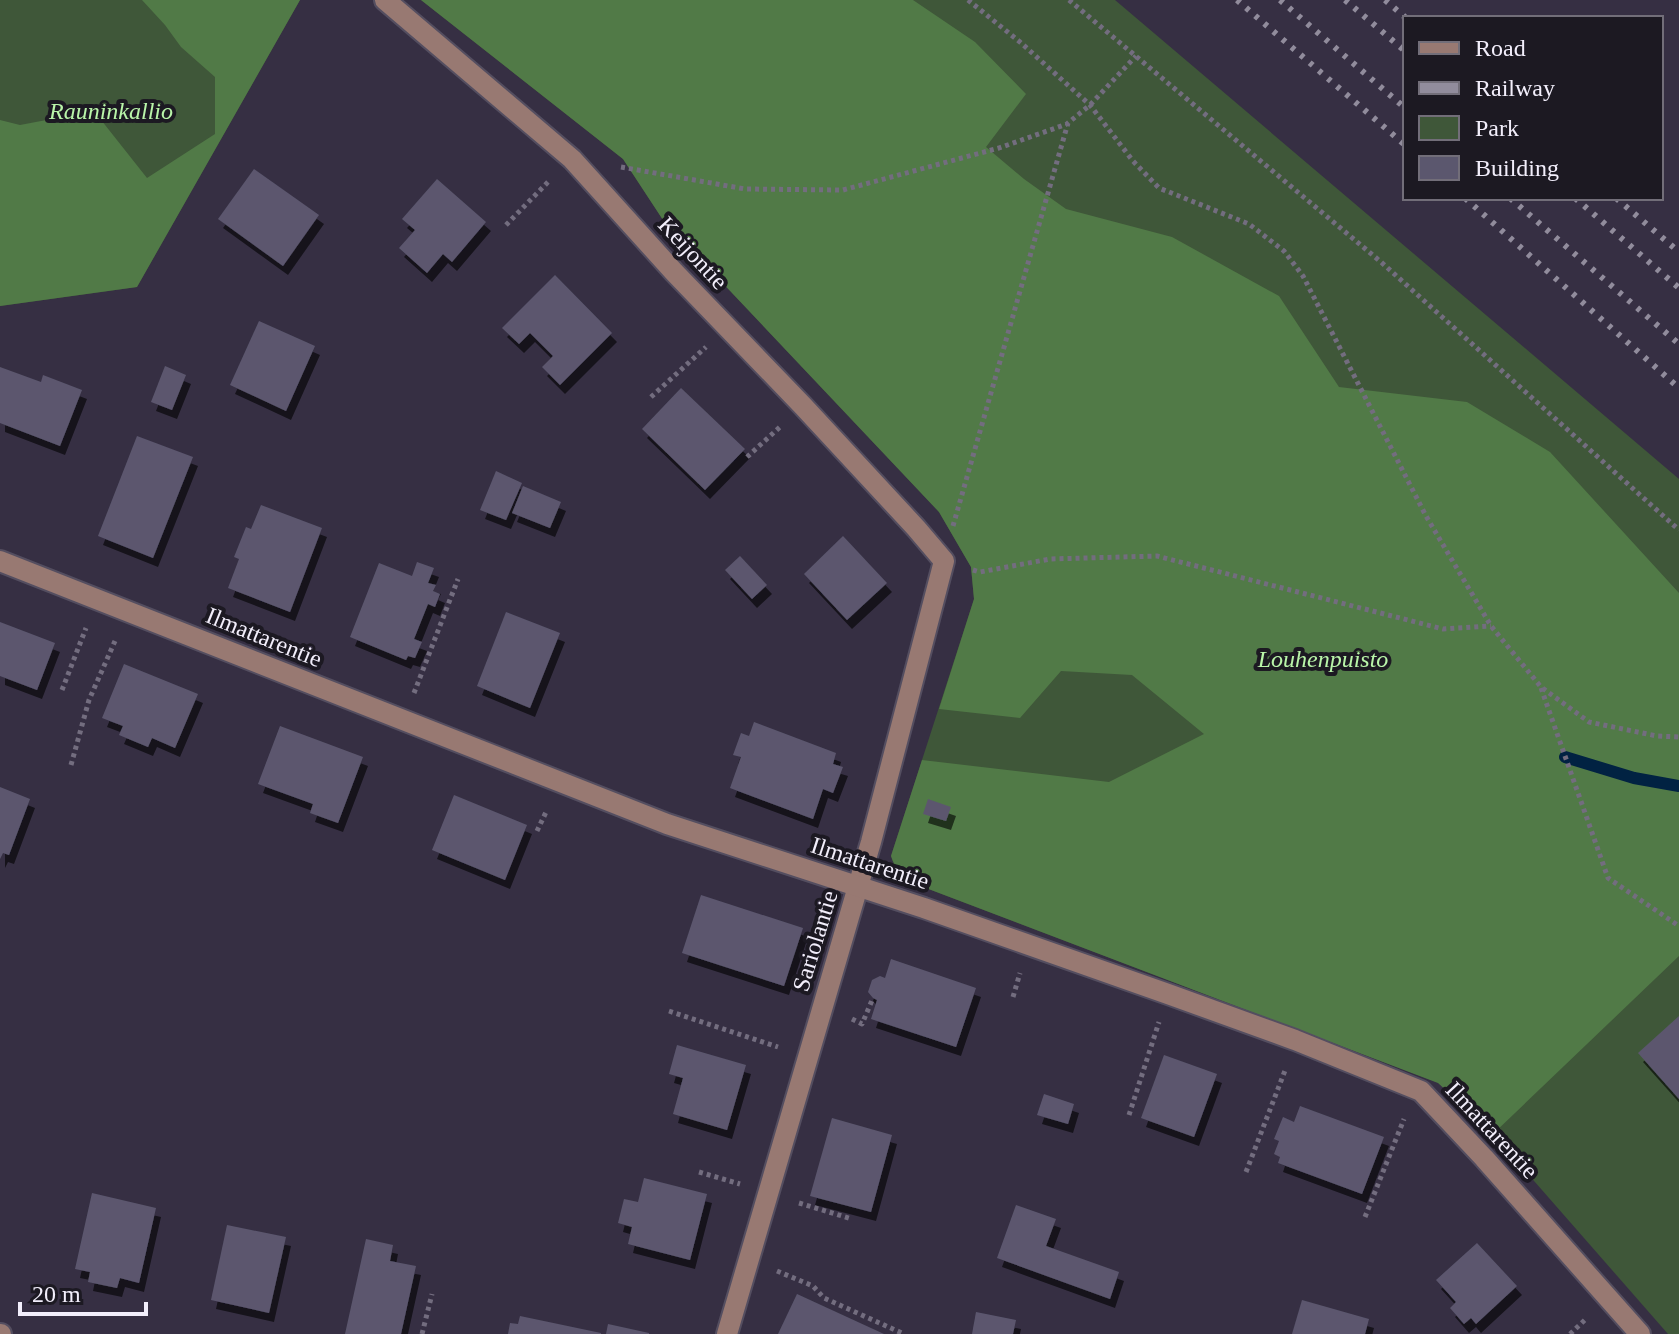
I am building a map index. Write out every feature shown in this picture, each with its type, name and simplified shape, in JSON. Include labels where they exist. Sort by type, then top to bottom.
[{"type":"street","name":"Keijontie","points":[[385,0],[572,159],[944,561]]},
{"type":"street","name":"Ilmattarentie","points":[[0,561],[667,824],[858,886],[1168,994],[1295,1040],[1421,1091],[1640,1334]]},
{"type":"street","name":"Sariolantie","points":[[727,1334],[858,886],[944,561]]},
{"type":"path","points":[[968,0],[1090,105],[1133,161],[1159,188],[1249,224],[1284,251],[1303,276],[1426,516],[1491,626],[1541,687],[1589,722],[1657,736],[1679,737]]},
{"type":"path","points":[[1069,0],[1381,262],[1679,530]]},
{"type":"path","points":[[506,225],[572,159],[745,189],[843,190],[999,148],[1068,123],[1090,105],[1136,56]]},
{"type":"path","points":[[1068,123],[944,561],[980,572],[1050,559],[1157,556],[1443,629],[1491,626]]},
{"type":"path","points":[[651,397],[727,327]]},
{"type":"path","points":[[747,457],[803,406]]},
{"type":"path","points":[[403,720],[458,579]]},
{"type":"path","points":[[62,690],[98,600]]},
{"type":"path","points":[[71,765],[89,700],[127,611]]},
{"type":"path","points":[[1541,687],[1608,878],[1679,926]]},
{"type":"path","points":[[537,831],[548,807]]},
{"type":"path","points":[[1129,1115],[1168,994]]},
{"type":"path","points":[[849,1018],[862,1024],[873,998]]},
{"type":"path","points":[[669,1011],[807,1057]]},
{"type":"path","points":[[1246,1172],[1295,1040]]},
{"type":"path","points":[[1365,1217],[1409,1107],[1421,1091]]},
{"type":"path","points":[[747,1263],[813,1286],[824,1298],[904,1334]]},
{"type":"path","points":[[422,1334],[432,1294]]},
{"type":"path","points":[[1570,1334],[1582,1323]]},
{"type":"green space","name":"Rauninkallio","points":[[0,0],[300,0],[137,287],[0,306]]},
{"type":"green space","points":[[142,0],[300,0],[137,287],[0,306],[0,120],[20,125],[94,111],[147,178],[215,134],[215,77],[181,47]]},
{"type":"green space","name":"Louhenpuisto","points":[[421,0],[1115,0],[1679,479],[1679,1334],[1668,1334],[1493,1134],[1439,1083],[918,885],[894,865],[891,856],[974,599],[971,567],[939,512],[663,220],[623,159]]},
{"type":"green space","name":"Louhenpuisto","points":[[421,0],[913,0],[975,42],[1026,94],[986,147],[1066,209],[1172,237],[1279,296],[1339,387],[1467,402],[1550,452],[1679,593],[1679,956],[1493,1134],[1438,1083],[918,885],[910,879],[898,869],[891,856],[922,760],[1109,782],[1204,734],[1132,675],[1061,671],[1020,718],[939,709],[974,599],[971,567],[939,512],[663,220],[623,159]]},
{"type":"building","points":[[254,169],[319,215],[283,266],[218,219]]},
{"type":"building","points":[[437,179],[486,222],[452,262],[443,254],[427,273],[399,248],[415,230],[402,219]]},
{"type":"building","points":[[555,275],[612,333],[560,385],[542,367],[553,356],[530,333],[519,344],[502,328]]},
{"type":"building","points":[[259,321],[315,346],[286,411],[230,385]]},
{"type":"building","points":[[165,366],[186,375],[172,410],[151,402]]},
{"type":"building","points":[[0,367],[41,382],[43,375],[82,390],[60,446],[0,423]]},
{"type":"building","points":[[681,388],[745,449],[705,490],[642,429]]},
{"type":"building","points":[[137,436],[193,457],[153,558],[98,536]]},
{"type":"building","points":[[496,471],[522,483],[506,520],[480,510]]},
{"type":"building","points":[[523,486],[561,502],[550,528],[512,513]]},
{"type":"building","points":[[261,505],[322,528],[290,612],[228,588],[239,559],[234,557],[246,527],[251,529]]},
{"type":"building","points":[[843,536],[887,583],[847,620],[804,574]]},
{"type":"building","points":[[740,556],[767,585],[752,599],[725,570]]},
{"type":"building","points":[[417,562],[434,568],[428,583],[436,585],[433,591],[440,594],[435,607],[428,604],[414,639],[422,642],[415,658],[408,656],[406,660],[350,637],[379,563],[412,576]]},
{"type":"building","points":[[506,612],[560,633],[530,708],[477,686]]},
{"type":"building","points":[[0,622],[55,643],[37,690],[0,676]]},
{"type":"building","points":[[124,664],[198,694],[175,748],[152,738],[148,747],[119,735],[123,726],[102,718]]},
{"type":"building","points":[[754,722],[836,753],[833,764],[843,767],[833,793],[823,789],[813,819],[730,788],[741,757],[733,755],[741,733],[749,736]]},
{"type":"building","points":[[280,726],[363,757],[338,823],[310,813],[313,804],[258,784]]},
{"type":"building","points":[[0,787],[30,799],[9,855],[3,853],[0,859]]},
{"type":"building","points":[[454,795],[527,825],[505,880],[432,850]]},
{"type":"building","points":[[928,799],[951,807],[946,821],[923,814]]},
{"type":"building","points":[[701,895],[803,928],[784,986],[682,953]]},
{"type":"building","points":[[891,959],[976,988],[956,1047],[871,1019],[877,1000],[868,992],[872,980],[880,976],[885,978]]},
{"type":"building","points":[[1679,1016],[1679,1099],[1638,1053]]},
{"type":"building","points":[[677,1045],[746,1065],[727,1130],[673,1114],[683,1078],[669,1074]]},
{"type":"building","points":[[1164,1055],[1217,1074],[1194,1137],[1141,1118]]},
{"type":"building","points":[[1044,1094],[1074,1104],[1068,1124],[1037,1115]]},
{"type":"building","points":[[1300,1106],[1384,1137],[1362,1194],[1278,1163],[1280,1157],[1274,1154],[1279,1141],[1274,1139],[1283,1117],[1294,1122]]},
{"type":"building","points":[[832,1118],[892,1135],[871,1212],[810,1196]]},
{"type":"building","points":[[644,1178],[707,1194],[690,1260],[628,1244],[632,1227],[618,1223],[624,1199],[638,1202]]},
{"type":"building","points":[[92,1193],[156,1208],[139,1283],[120,1278],[117,1288],[88,1282],[90,1272],[75,1269]]},
{"type":"building","points":[[1016,1205],[1056,1219],[1046,1246],[1119,1272],[1110,1299],[997,1258]]},
{"type":"building","points":[[227,1225],[286,1237],[269,1313],[211,1300]]},
{"type":"building","points":[[366,1239],[393,1245],[390,1261],[416,1266],[401,1334],[345,1334]]},
{"type":"building","points":[[1477,1243],[1517,1286],[1476,1324],[1471,1318],[1464,1324],[1450,1308],[1456,1302],[1436,1280]]},
{"type":"building","points":[[797,1294],[884,1334],[778,1334]]},
{"type":"building","points":[[1302,1300],[1369,1319],[1365,1334],[1292,1334]]},
{"type":"building","points":[[976,1312],[1016,1320],[1013,1334],[972,1334]]},
{"type":"building","points":[[520,1316],[601,1334],[508,1334],[510,1323],[518,1324]]},
{"type":"building","points":[[608,1324],[649,1333],[649,1334],[606,1334]]},
{"type":"waterway","points":[[1565,757],[1634,778],[1679,786]]},
{"type":"railway","points":[[1237,0],[1403,143]]},
{"type":"railway","points":[[1280,0],[1403,106]]},
{"type":"railway","points":[[1345,0],[1403,49]]},
{"type":"railway","points":[[1385,0],[1404,16]]},
{"type":"railway","points":[[1467,200],[1679,388]]},
{"type":"railway","points":[[1512,200],[1679,344]]},
{"type":"railway","points":[[1577,200],[1679,288]]},
{"type":"railway","points":[[1618,200],[1679,252]]}]
